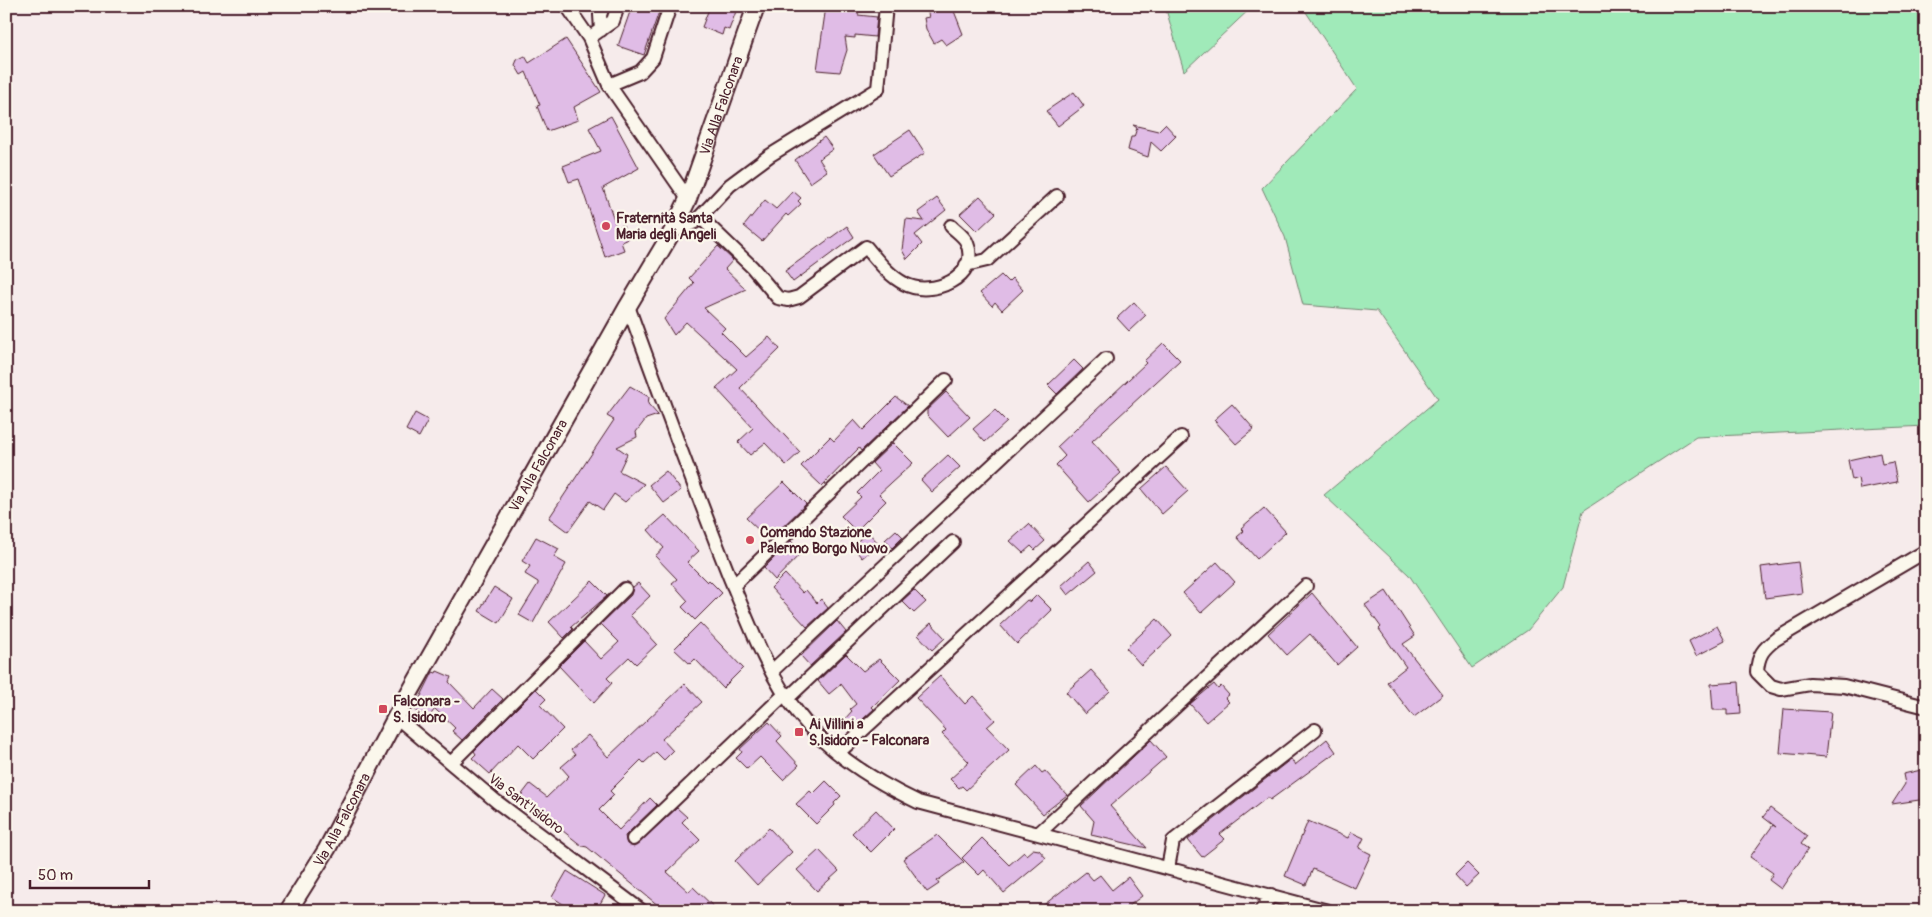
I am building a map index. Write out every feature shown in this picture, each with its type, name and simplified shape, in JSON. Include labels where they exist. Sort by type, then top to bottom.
[{"type":"street","points":[[567,6],[590,38],[609,85],[688,199]]},
{"type":"street","points":[[601,30],[600,15],[603,6]]},
{"type":"street","points":[[590,38],[613,21],[618,6]]},
{"type":"street","points":[[609,85],[640,72],[653,58],[670,6]]},
{"type":"street","name":"Via Alla Falconara","points":[[288,911],[327,849],[396,717],[628,306],[672,232],[688,199],[756,6]]},
{"type":"street","points":[[672,232],[694,222],[730,185],[769,156],[878,89],[886,6]]},
{"type":"street","points":[[966,265],[986,260],[1057,196]]},
{"type":"street","points":[[700,217],[752,267],[778,298],[788,300],[799,297],[866,247],[891,275],[906,285],[931,289],[952,283],[966,265],[969,252],[967,242],[952,226]]},
{"type":"street","points":[[628,306],[733,586],[772,671],[798,713],[838,752],[884,786],[918,802],[1328,911]]},
{"type":"street","points":[[772,671],[1106,359]]},
{"type":"street","points":[[733,586],[946,380]]},
{"type":"street","points":[[838,752],[1181,438]]},
{"type":"street","points":[[633,839],[953,542]]},
{"type":"street","points":[[1926,551],[1776,639],[1763,649],[1758,659],[1757,672],[1771,686],[1781,688],[1810,684],[1836,685],[1926,707]]},
{"type":"street","points":[[1038,834],[1306,586]]},
{"type":"street","points":[[451,763],[625,588]]},
{"type":"street","name":"Via Sant'Isidoro","points":[[396,717],[497,802],[642,911]]},
{"type":"street","points":[[1168,868],[1173,841],[1315,730]]},
{"type":"street","points":[[1261,911],[1271,895]]},
{"type":"green space","points":[[1165,6],[1253,6],[1184,71]]},
{"type":"green space","points":[[1302,6],[1926,6],[1926,426],[1696,437],[1583,511],[1563,587],[1528,630],[1472,668],[1409,575],[1324,495],[1438,399],[1377,311],[1303,305],[1285,237],[1262,188],[1357,89]]},
{"type":"building","points":[[632,6],[661,6],[644,55],[618,46]]},
{"type":"building","points":[[710,6],[738,6],[729,30],[724,28],[722,35],[702,27]]},
{"type":"building","points":[[826,6],[859,6],[858,15],[877,17],[875,37],[855,35],[855,38],[845,37],[847,50],[840,72],[817,70]]},
{"type":"building","points":[[926,6],[952,6],[963,34],[946,45],[941,39],[934,43],[926,29],[924,18],[929,17]]},
{"type":"building","points":[[566,39],[601,92],[574,107],[578,120],[547,131],[537,106],[540,105],[526,72],[521,75],[515,65],[517,60],[525,56],[529,63]]},
{"type":"building","points":[[1074,92],[1084,106],[1058,126],[1046,111]]},
{"type":"building","points":[[611,116],[639,168],[603,188],[617,228],[623,225],[628,239],[621,242],[624,250],[605,257],[579,179],[569,182],[563,166],[601,151],[589,128]]},
{"type":"building","points":[[1165,124],[1176,136],[1161,151],[1151,142],[1148,157],[1128,150],[1131,137],[1134,137],[1137,128],[1133,125],[1158,131]]},
{"type":"building","points":[[910,130],[925,153],[889,176],[874,154]]},
{"type":"building","points":[[824,137],[833,149],[819,159],[827,171],[810,183],[795,160]]},
{"type":"building","points":[[793,191],[801,198],[798,201],[801,204],[788,216],[786,214],[762,241],[744,226],[765,200],[776,209]]},
{"type":"building","points":[[980,196],[996,213],[977,231],[960,214]]},
{"type":"building","points":[[937,198],[946,210],[915,235],[922,244],[907,259],[902,250],[906,219],[924,221],[918,212]]},
{"type":"building","points":[[847,226],[854,237],[793,282],[785,271]]},
{"type":"building","points":[[718,246],[733,260],[725,269],[746,289],[704,308],[725,328],[721,332],[746,357],[769,337],[780,349],[740,388],[800,452],[786,465],[765,443],[750,455],[738,442],[753,428],[716,388],[737,369],[686,322],[674,335],[664,319],[694,283],[689,278]]},
{"type":"building","points":[[1001,275],[1008,282],[1012,278],[1023,290],[1002,310],[995,302],[992,306],[980,293]]},
{"type":"building","points":[[1134,302],[1146,315],[1129,331],[1117,318]]},
{"type":"building","points":[[1163,343],[1180,360],[1092,441],[1121,473],[1089,502],[1056,465],[1065,456],[1057,447],[1146,363],[1144,361]]},
{"type":"building","points":[[1074,360],[1083,369],[1057,394],[1048,385]]},
{"type":"building","points":[[630,386],[649,397],[648,404],[658,415],[646,419],[636,432],[637,437],[617,447],[627,454],[619,471],[644,484],[625,502],[614,494],[603,510],[590,501],[568,532],[549,518],[614,420],[607,416]]},
{"type":"building","points":[[946,392],[970,417],[948,437],[927,415],[927,410]]},
{"type":"building","points":[[896,397],[908,406],[861,451],[859,448],[822,486],[801,466],[830,437],[834,441],[854,420],[863,430]]},
{"type":"building","points":[[1232,404],[1254,429],[1236,444],[1214,420]]},
{"type":"building","points":[[995,410],[1007,422],[985,442],[973,429]]},
{"type":"building","points":[[415,413],[428,420],[419,437],[406,430]]},
{"type":"building","points":[[893,443],[913,463],[879,494],[886,501],[856,531],[841,516],[861,497],[857,493],[879,471],[872,463]]},
{"type":"building","points":[[1880,453],[1882,464],[1893,462],[1897,482],[1860,489],[1858,478],[1852,480],[1848,460]]},
{"type":"building","points":[[948,455],[960,467],[932,492],[921,480]]},
{"type":"building","points":[[1166,467],[1188,491],[1162,514],[1141,489]]},
{"type":"building","points":[[666,471],[681,490],[664,503],[649,485]]},
{"type":"building","points":[[784,482],[806,504],[769,540],[746,518]]},
{"type":"building","points":[[1264,508],[1286,532],[1257,559],[1237,537],[1244,531],[1241,528]]},
{"type":"building","points":[[665,515],[699,551],[687,562],[707,582],[709,580],[722,593],[695,620],[682,607],[688,601],[672,583],[677,579],[655,556],[664,548],[648,530]]},
{"type":"building","points":[[1029,524],[1045,541],[1035,550],[1031,546],[1023,553],[1010,541]]},
{"type":"building","points":[[896,530],[903,537],[892,548],[885,540]]},
{"type":"building","points":[[868,532],[879,544],[862,558],[852,546]]},
{"type":"building","points":[[536,537],[559,549],[554,557],[566,564],[533,623],[519,615],[538,584],[538,582],[525,574],[530,566],[522,561]]},
{"type":"building","points":[[791,541],[802,552],[775,580],[764,568]]},
{"type":"building","points":[[1089,561],[1097,571],[1068,595],[1061,586]]},
{"type":"building","points":[[1217,562],[1235,582],[1201,613],[1183,593]]},
{"type":"building","points":[[1798,562],[1802,593],[1765,598],[1761,567]]},
{"type":"building","points":[[785,574],[803,593],[806,590],[817,603],[821,599],[828,608],[807,627],[771,588]]},
{"type":"building","points":[[592,581],[607,596],[571,627],[573,629],[564,638],[549,622]]},
{"type":"building","points":[[638,583],[650,596],[630,615],[657,644],[636,664],[629,657],[607,678],[612,683],[594,703],[559,666],[584,641],[601,659],[619,642],[601,624],[631,595],[633,587]]},
{"type":"building","points":[[494,587],[513,599],[499,623],[479,611]]},
{"type":"building","points":[[914,590],[926,602],[914,613],[902,601]]},
{"type":"building","points":[[1386,591],[1415,636],[1403,644],[1443,695],[1414,717],[1387,682],[1406,667],[1379,629],[1381,627],[1365,605]]},
{"type":"building","points":[[1312,593],[1357,647],[1337,665],[1310,634],[1287,655],[1268,634]]},
{"type":"building","points":[[1037,595],[1052,610],[1017,644],[1000,625],[1027,600],[1030,602]]},
{"type":"building","points":[[1157,619],[1172,636],[1141,665],[1126,648]]},
{"type":"building","points":[[837,621],[846,632],[810,666],[801,656]]},
{"type":"building","points":[[700,623],[743,668],[723,688],[695,659],[690,664],[674,649]]},
{"type":"building","points":[[931,623],[945,638],[932,650],[918,635]]},
{"type":"building","points":[[1717,626],[1725,641],[1696,656],[1689,641]]},
{"type":"building","points":[[846,654],[863,671],[879,659],[900,680],[872,707],[874,709],[852,729],[844,720],[852,711],[850,709],[856,704],[841,684],[829,694],[818,681]]},
{"type":"building","points":[[1091,670],[1110,691],[1085,714],[1066,692]]},
{"type":"building","points":[[437,671],[451,677],[449,682],[474,708],[492,689],[503,699],[462,740],[452,731],[455,728],[435,709],[428,718],[414,710],[433,672],[436,673]]},
{"type":"building","points":[[940,676],[965,704],[973,696],[995,720],[987,727],[1009,750],[966,790],[962,786],[959,788],[950,779],[969,762],[942,734],[946,730],[916,698]]},
{"type":"building","points":[[1739,682],[1741,714],[1727,715],[1727,710],[1713,710],[1711,684]]},
{"type":"building","points":[[685,684],[702,702],[662,739],[673,751],[664,760],[656,752],[644,763],[641,760],[610,791],[614,795],[599,810],[619,830],[650,798],[657,805],[625,836],[627,844],[634,847],[677,808],[687,817],[682,822],[700,840],[667,872],[689,892],[693,887],[718,911],[665,911],[587,847],[582,846],[520,797],[530,784],[547,797],[569,776],[561,767],[575,755],[571,750],[588,735],[608,757]]},
{"type":"building","points":[[1214,684],[1218,689],[1221,686],[1229,695],[1225,698],[1229,702],[1206,722],[1190,704]]},
{"type":"building","points":[[536,689],[546,699],[540,705],[563,729],[533,759],[518,744],[490,774],[472,758],[476,754],[474,751]]},
{"type":"building","points":[[1784,709],[1831,712],[1826,757],[1780,753]]},
{"type":"building","points":[[769,722],[782,736],[777,741],[799,765],[783,780],[760,757],[747,769],[736,758],[742,752],[740,749]]},
{"type":"building","points":[[1327,739],[1336,752],[1270,800],[1268,797],[1220,834],[1225,839],[1202,857],[1188,840],[1291,759],[1295,765]]},
{"type":"building","points":[[1151,740],[1166,757],[1110,806],[1147,848],[1091,835],[1094,821],[1081,806]]},
{"type":"building","points":[[1036,766],[1042,773],[1045,771],[1067,795],[1043,814],[1016,785]]},
{"type":"building","points":[[1926,769],[1926,799],[1892,804],[1905,784],[1903,774]]},
{"type":"building","points":[[826,781],[841,796],[834,803],[835,805],[816,824],[796,804],[810,791],[813,794]]},
{"type":"building","points":[[1770,808],[1807,836],[1801,844],[1808,849],[1781,889],[1769,880],[1773,873],[1750,857],[1773,825],[1776,827],[1763,817]]},
{"type":"building","points":[[876,810],[894,829],[871,852],[852,833]]},
{"type":"building","points":[[1308,821],[1348,838],[1351,832],[1364,838],[1359,848],[1371,854],[1355,888],[1313,869],[1306,885],[1285,876]]},
{"type":"building","points":[[769,828],[792,852],[757,885],[735,861]]},
{"type":"building","points":[[937,835],[964,862],[937,881],[939,884],[927,892],[903,859]]},
{"type":"building","points":[[982,838],[1009,865],[1024,852],[1026,855],[1033,849],[1039,850],[1046,858],[1004,893],[984,870],[979,875],[962,858]]},
{"type":"building","points":[[819,850],[839,871],[817,891],[797,870]]},
{"type":"building","points":[[1467,863],[1479,875],[1466,887],[1455,875]]},
{"type":"building","points":[[567,871],[605,895],[596,911],[574,911],[552,897]]},
{"type":"building","points":[[1086,872],[1093,880],[1100,875],[1112,890],[1128,877],[1142,896],[1122,911],[1114,911],[1110,905],[1103,911],[1036,911]]},
{"type":"place","name":"Fraternità Santa Maria degli Angeli","points":[[606,226]]},
{"type":"place","name":"Comando Stazione Palermo Borgo Nuovo","points":[[750,540]]},
{"type":"place","name":"Falconara - S. Isidoro","points":[[383,709]]},
{"type":"place","name":"Ai Villini a S.Isidoro - Falconara","points":[[799,732]]}]
